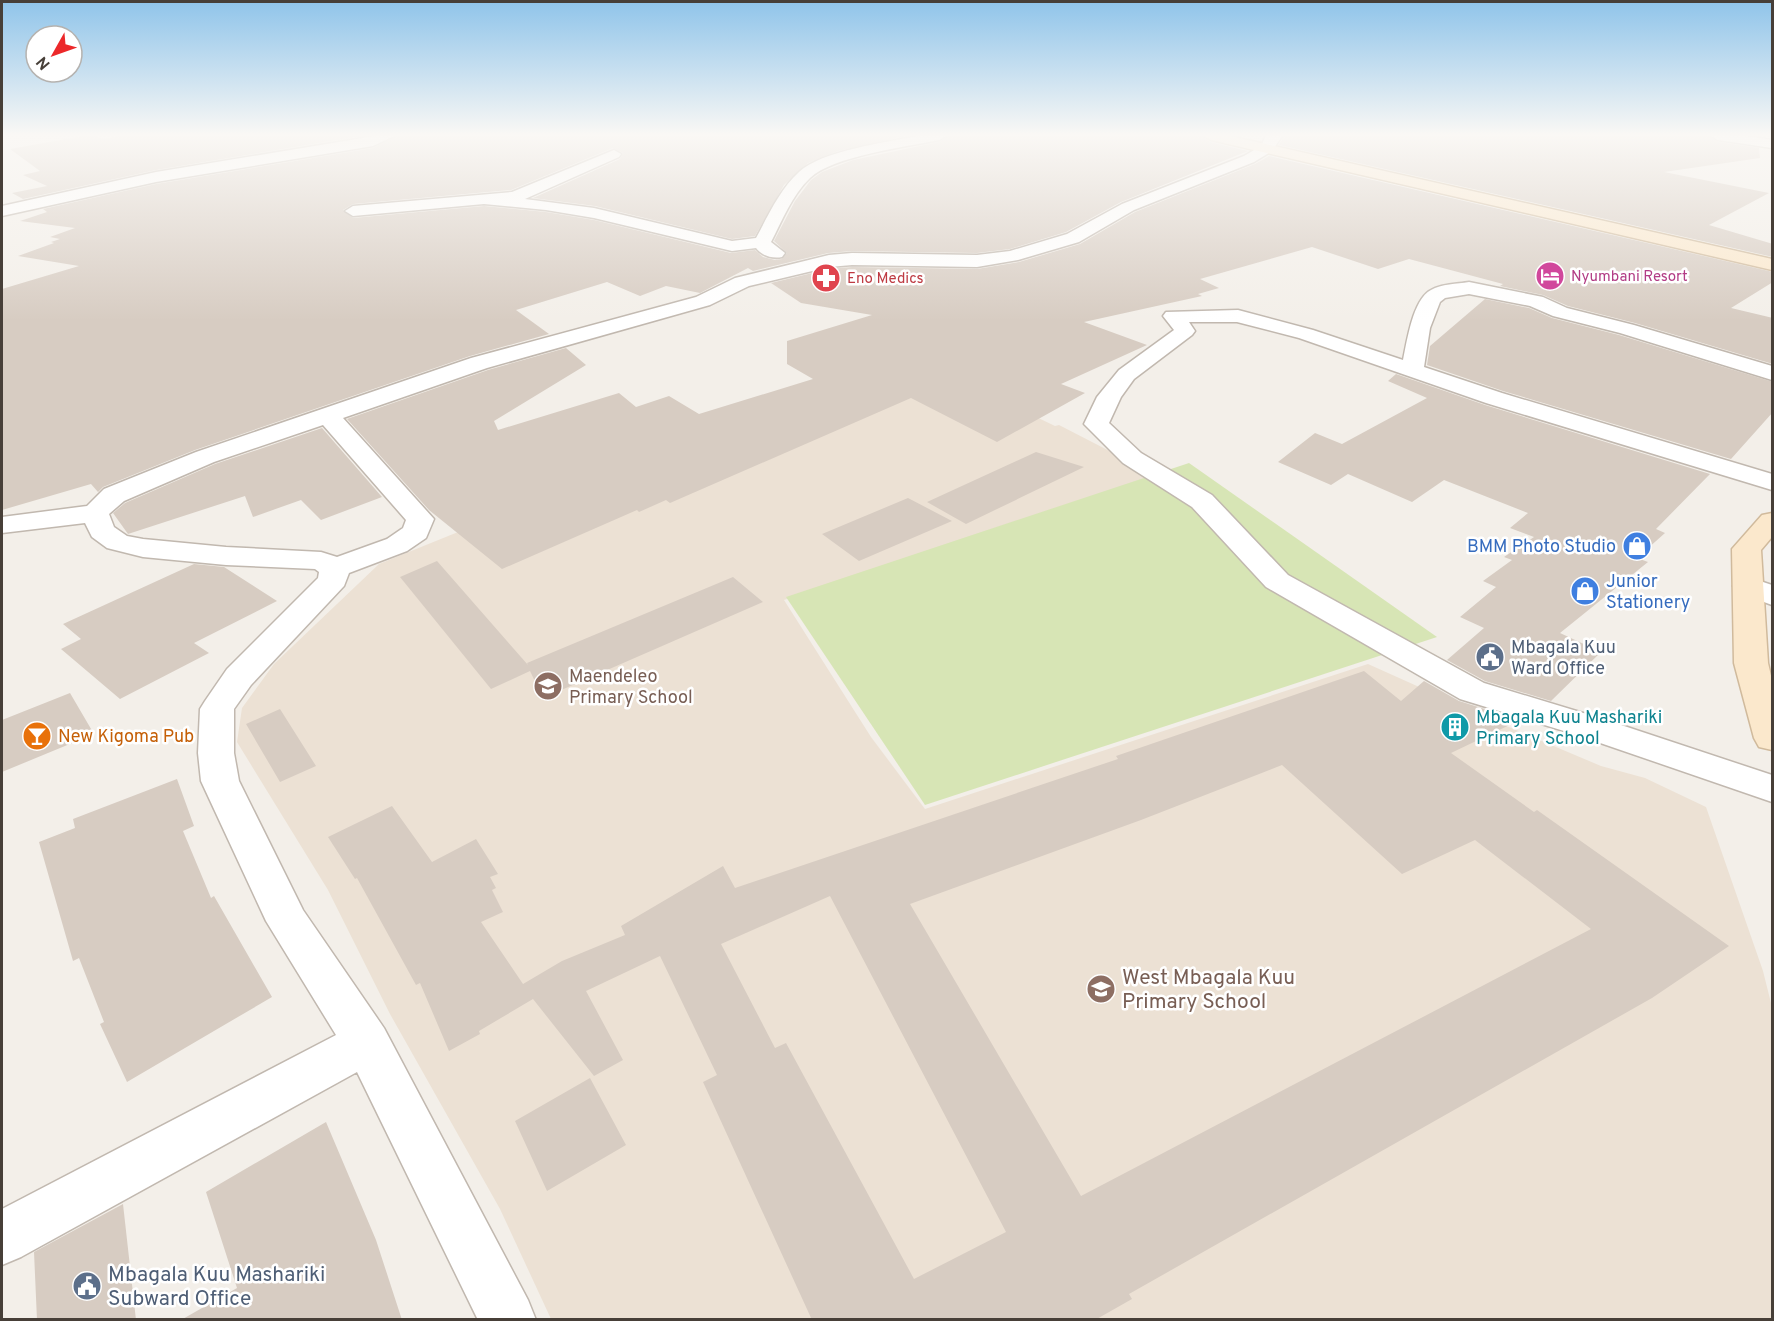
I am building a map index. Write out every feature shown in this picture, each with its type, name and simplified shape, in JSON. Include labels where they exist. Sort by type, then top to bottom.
[{"type":"street","points":[[2,211],[62,198]]},
{"type":"street","points":[[490,201],[506,198]]},
{"type":"street","points":[[762,242],[790,198]]},
{"type":"street","points":[[2,525],[95,513],[114,495],[205,458],[468,367],[703,301],[742,282],[805,266],[852,259],[977,261],[1012,255],[1073,238],[1128,207],[1152,198]]},
{"type":"street","points":[[1498,198],[1773,265]]},
{"type":"street","points":[[354,211],[415,204],[490,201],[546,205],[594,213],[732,246],[762,242]]},
{"type":"street","points":[[762,242],[765,248],[805,266]]},
{"type":"street","points":[[1412,370],[1420,328],[1431,299],[1439,293],[1468,288],[1528,299],[1560,312],[1628,329],[1773,373]]},
{"type":"street","points":[[1773,482],[1494,398],[1306,334],[1230,315],[1175,315],[1173,317],[1185,331],[1142,361],[1116,384],[1104,403],[1096,424],[1132,458],[1202,501],[1277,581],[1472,691],[1590,727],[1773,789]]},
{"type":"street","points":[[95,513],[102,531],[117,542],[143,548],[226,556],[321,561],[335,568],[397,545],[416,532],[420,519],[328,416]]},
{"type":"street","points":[[1773,521],[1746,549],[1760,591],[1750,663],[1773,738]]},
{"type":"street","points":[[335,568],[333,580],[239,677],[217,709],[216,753],[220,781],[287,921],[367,1043],[508,1320]]},
{"type":"street","points":[[2,1238],[367,1043]]},
{"type":"shaded area","name":"West Mbagala Kuu Primary School","points":[[794,393],[988,394],[1055,426],[1059,425],[1158,476],[784,600],[871,737],[925,809],[1368,664],[1428,693],[1601,766],[1645,778],[1706,807],[1763,971],[1772,1007],[1772,1319],[551,1319],[500,1209],[390,1014],[328,890],[237,742],[242,708],[274,664],[379,564],[649,455]]},
{"type":"green space","points":[[1189,463],[1437,637],[925,805],[786,597]]},
{"type":"building","points":[[94,198],[425,198],[353,204],[343,210],[353,218],[484,206],[546,212],[594,220],[731,253],[755,250],[763,257],[775,260],[782,259],[787,253],[774,241],[798,198],[1132,198],[1066,232],[1010,249],[977,253],[852,251],[828,253],[753,271],[748,268],[700,293],[666,286],[640,296],[607,282],[516,310],[549,334],[470,356],[195,450],[103,487],[98,492],[91,484],[2,510],[2,289],[79,266],[18,256],[54,243],[51,242],[60,239],[50,237],[75,228],[20,221],[47,212],[43,209]]},
{"type":"building","points":[[533,198],[777,198],[755,236],[732,239],[595,206]]},
{"type":"building","points":[[1171,198],[1450,198],[1773,272],[1773,282],[1731,308],[1773,318],[1773,364],[1635,323],[1568,306],[1543,295],[1500,286],[1503,284],[1409,259],[1378,269],[1312,247],[1200,279],[1219,288],[1198,294],[1202,296],[1084,322],[1147,345],[1061,384],[1085,393],[997,442],[911,398],[670,503],[666,500],[639,512],[637,510],[502,569],[429,510],[347,419],[488,370],[566,348],[586,365],[494,421],[498,430],[619,393],[636,407],[669,396],[699,414],[813,379],[787,364],[787,341],[872,315],[801,303],[771,283],[829,269],[852,267],[977,269],[1019,262],[1080,244],[1135,212]]},
{"type":"building","points":[[1511,198],[1760,198],[1709,225],[1773,244],[1773,257]]},
{"type":"building","points":[[1485,299],[1529,308],[1552,318],[1619,335],[1773,382],[1773,412],[1731,459],[1503,391],[1427,365],[1430,346]]},
{"type":"building","points":[[1396,374],[1485,405],[1710,474],[1656,529],[1665,533],[1637,558],[1648,562],[1560,633],[1601,652],[1551,701],[1485,681],[1447,660],[1484,628],[1460,617],[1496,587],[1483,581],[1512,560],[1504,557],[1534,537],[1510,528],[1528,513],[1444,480],[1412,502],[1348,474],[1331,485],[1278,462],[1315,433],[1342,444],[1427,398],[1388,381]]},
{"type":"building","points":[[322,428],[382,497],[321,520],[301,500],[253,517],[245,496],[128,534],[113,513],[125,503],[215,464]]},
{"type":"building","points":[[1036,452],[1084,467],[966,524],[927,502]]},
{"type":"building","points":[[908,498],[952,521],[859,561],[822,534]]},
{"type":"building","points":[[437,561],[528,665],[527,663],[733,577],[763,602],[543,698],[530,671],[491,689],[400,577]]},
{"type":"building","points":[[194,564],[224,567],[277,601],[194,643],[209,653],[120,699],[61,649],[81,639],[63,624]]},
{"type":"building","points":[[1364,671],[1401,701],[1424,681],[1459,701],[1520,720],[1451,753],[1534,812],[1537,810],[1729,946],[1652,998],[1129,1294],[1132,1299],[1095,1320],[812,1320],[703,1082],[717,1075],[660,956],[586,991],[623,1060],[594,1076],[533,999],[479,1031],[480,1034],[449,1051],[420,983],[416,985],[357,878],[355,879],[328,837],[392,806],[432,862],[476,839],[498,874],[490,877],[496,888],[492,890],[503,912],[481,922],[523,984],[562,961],[625,935],[621,926],[723,866],[735,888],[1118,759],[1116,756]],"holes":[[[1282,765],[1402,874],[1475,840],[1591,929],[1081,1196],[910,904],[1141,820]],[[830,896],[1006,1232],[914,1279],[786,1043],[775,1048],[721,944]]]},
{"type":"building","points":[[70,693],[94,734],[2,772],[2,720]]},
{"type":"building","points":[[280,709],[316,766],[280,782],[246,724]]},
{"type":"building","points":[[177,779],[194,826],[183,831],[211,898],[214,896],[272,997],[127,1082],[100,1024],[104,1022],[79,958],[73,961],[39,842],[75,828],[73,819]]},
{"type":"building","points":[[590,1078],[626,1145],[547,1191],[515,1121]]},
{"type":"building","name":"Mbagala Kuu Mashariki Subward Office","points":[[326,1122],[376,1240],[402,1320],[181,1320],[237,1288],[206,1192]]},
{"type":"building","points":[[123,1204],[136,1320],[37,1320],[34,1252]]},
{"type":"place","name":"Nyumbani Resort","points":[[1550,276]]},
{"type":"place","name":"Eno Medics","points":[[826,278]]},
{"type":"place","name":"BMM Photo Studio","points":[[1637,546]]},
{"type":"place","name":"Junior Stationery","points":[[1585,591]]},
{"type":"place","name":"Mbagala Kuu Ward Office","points":[[1490,657]]},
{"type":"place","name":"Maendeleo Primary School","points":[[548,686]]},
{"type":"place","name":"Mbagala Kuu Mashariki Primary School","points":[[1455,727]]},
{"type":"place","name":"New Kigoma Pub","points":[[37,736]]},
{"type":"place","name":"West Mbagala Kuu Primary School","points":[[1101,989]]},
{"type":"place","name":"Mbagala Kuu Mashariki Subward Office","points":[[87,1286]]}]
